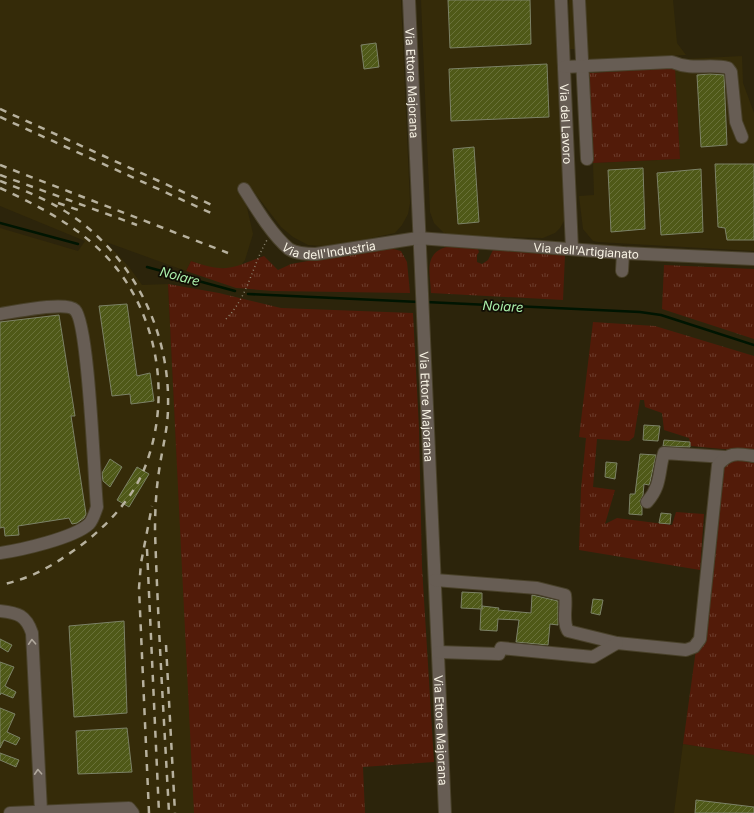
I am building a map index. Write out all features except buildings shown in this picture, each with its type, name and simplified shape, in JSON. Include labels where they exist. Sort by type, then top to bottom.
[{"type":"street","name":"Via Ettore Majorana","points":[[409,0],[418,238],[445,813]]},
{"type":"street","name":"Via del Lavoro","points":[[561,0],[572,249]]},
{"type":"street","points":[[568,160],[589,159],[579,0]]},
{"type":"street","points":[[564,67],[672,62],[684,67],[722,66],[728,68],[731,72],[736,122],[742,136]]},
{"type":"street","name":"Via dell'Industria","points":[[244,189],[264,220],[290,249],[308,254],[418,238]]},
{"type":"street","name":"Via dell'Artigianato","points":[[418,238],[572,249],[754,259]]},
{"type":"street","points":[[622,271],[623,252]]},
{"type":"street","points":[[0,314],[68,307],[75,310],[80,318],[86,358],[97,507],[90,524],[75,533],[20,550],[0,553]]},
{"type":"street","points":[[647,502],[659,483],[664,453],[725,457],[735,454],[754,456]]},
{"type":"street","points":[[435,580],[537,588],[561,592],[565,595],[567,607],[564,625],[568,631],[618,643],[686,650],[694,647],[700,639],[718,465],[725,457]]},
{"type":"street","points":[[0,611],[20,614],[28,622],[32,633],[41,811]]},
{"type":"street","points":[[438,652],[499,654],[501,648],[593,658],[618,643]]},
{"type":"street","points":[[10,813],[129,808],[134,813]]},
{"type":"path","points":[[226,319],[238,306],[261,250],[273,230]]},
{"type":"shaded area","points":[[0,0],[401,0],[410,203],[408,214],[402,225],[395,233],[323,246],[308,245],[293,237],[281,227],[247,183],[237,191],[246,203],[253,234],[245,260],[239,268],[213,269],[191,261],[186,271],[106,242],[129,267],[142,285],[168,284],[195,813],[0,813],[0,228],[78,251],[85,241],[0,206]]},
{"type":"shaded area","points":[[421,0],[555,0],[565,209],[564,221],[555,233],[543,238],[488,237],[445,234],[434,223],[430,212]]},
{"type":"shaded area","points":[[569,0],[673,0],[677,43],[686,55],[582,60],[582,49],[570,49]]},
{"type":"shaded area","points":[[674,56],[686,59],[742,56],[743,83],[754,113],[754,251],[598,242],[593,241],[583,229],[579,196],[594,195],[593,163],[680,159]]},
{"type":"shaded area","points":[[683,744],[754,755],[754,813],[674,813]]},
{"type":"green space","points":[[675,68],[680,159],[593,163],[589,73]]},
{"type":"green space","points":[[450,246],[477,247],[479,252],[477,255],[477,262],[482,264],[488,260],[493,250],[565,255],[563,300],[431,293],[429,270],[432,258],[441,249]]},
{"type":"green space","points":[[386,247],[401,251],[407,262],[410,293],[273,291],[236,288],[186,271],[191,261],[212,267],[228,268],[264,256],[278,270],[291,264]]},
{"type":"green space","points":[[664,265],[754,269],[754,339],[662,309]]},
{"type":"green space","points":[[168,284],[219,293],[281,308],[413,313],[419,428],[422,567],[434,762],[363,767],[365,813],[194,813]]},
{"type":"green space","points":[[593,322],[655,326],[754,356],[754,452],[691,446],[689,438],[664,430],[662,413],[645,407],[644,400],[640,400],[634,437],[629,441],[597,439],[593,487],[615,490],[605,524],[617,518],[672,525],[676,512],[704,514],[700,570],[579,550],[581,489],[586,438],[579,437]]},
{"type":"green space","points":[[727,460],[754,460],[754,755],[683,744],[721,467]]},
{"type":"waterway","name":"Noiare","points":[[0,223],[78,244]]},
{"type":"waterway","name":"Noiare","points":[[147,267],[235,291]]},
{"type":"waterway","name":"Noiare","points":[[248,294],[419,302]]},
{"type":"waterway","name":"Noiare","points":[[426,302],[640,312],[661,315],[754,345]]},
{"type":"railway","points":[[0,109],[214,206]]},
{"type":"railway","points":[[0,117],[211,213]]},
{"type":"railway","points":[[0,165],[228,253]]},
{"type":"railway","points":[[0,175],[137,225]]},
{"type":"railway","points":[[0,181],[53,204],[73,216],[102,241],[119,260],[147,305],[163,354],[167,381],[168,415],[157,486],[155,531],[159,637],[169,813]]},
{"type":"railway","points":[[0,188],[35,205],[68,225],[98,248],[123,277],[136,298],[146,321],[153,345],[159,394],[153,443],[145,467],[132,492],[115,514],[105,525],[84,543],[47,568],[20,580],[0,585]]},
{"type":"railway","points":[[58,203],[84,212]]},
{"type":"railway","points":[[149,813],[139,588],[141,563],[152,506]]},
{"type":"railway","points":[[147,549],[159,813]]},
{"type":"railway","points":[[166,645],[175,813]]}]
